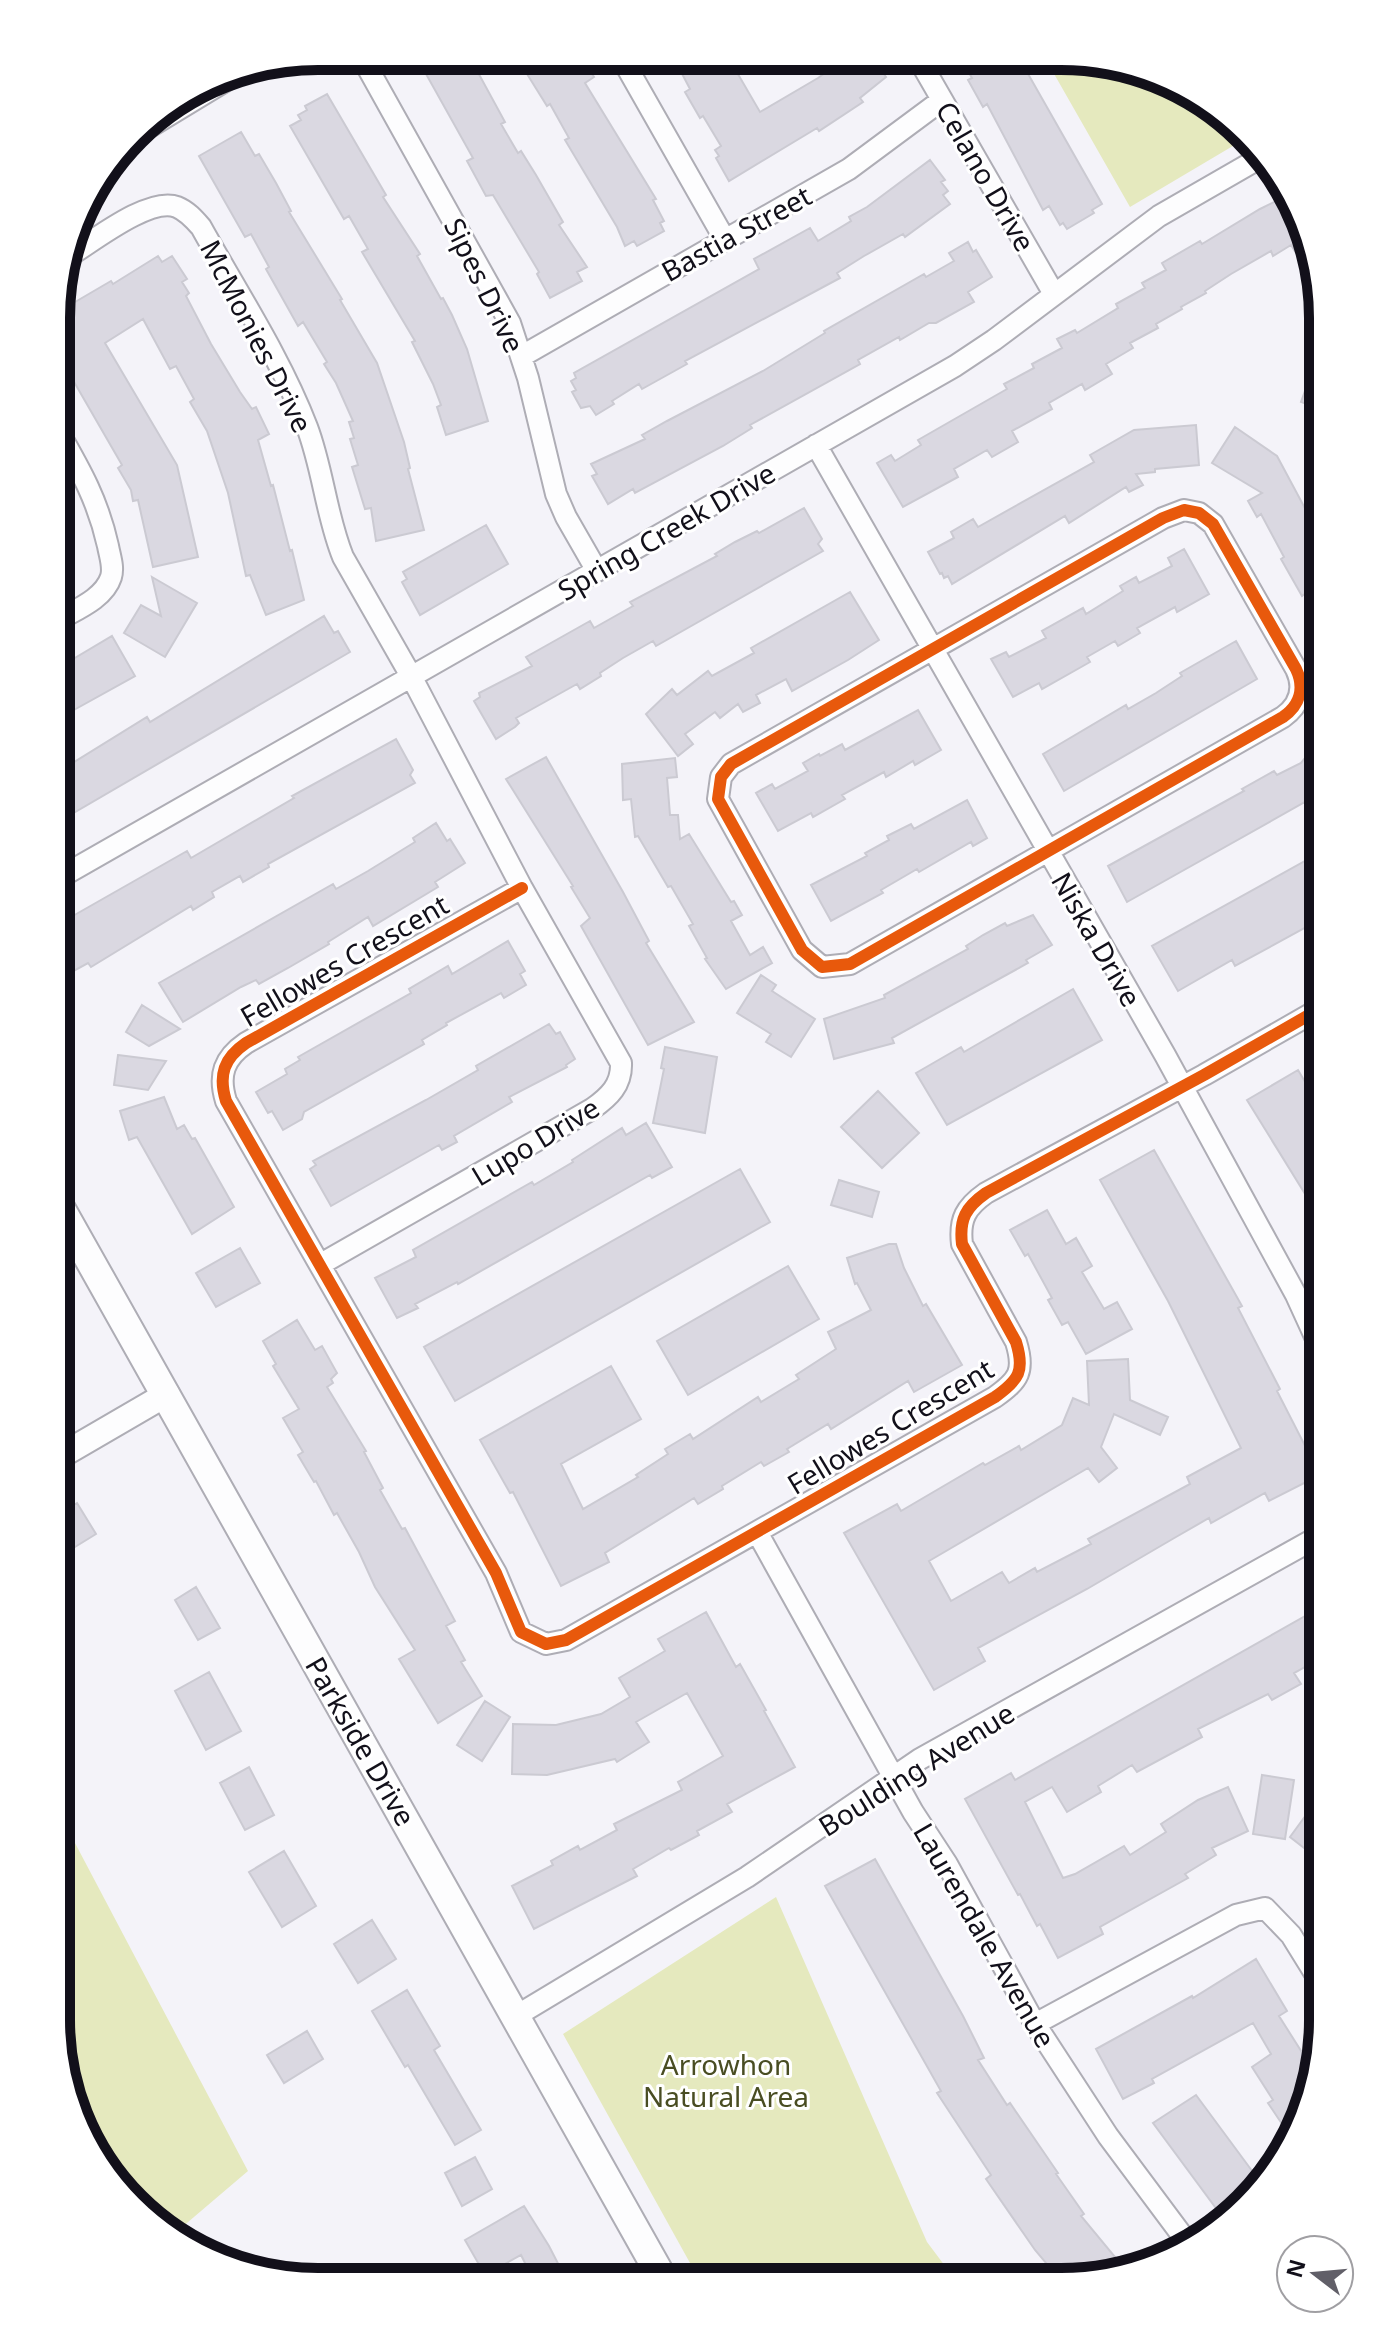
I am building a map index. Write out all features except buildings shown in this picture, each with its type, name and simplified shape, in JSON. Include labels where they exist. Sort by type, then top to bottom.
[{"type":"main road","name":"Parkside Drive","points":[[70,1225],[657,2268]]},
{"type":"street","name":"Celano Drive","points":[[925,70],[1054,294]]},
{"type":"street","name":"Sipes Drive","points":[[369,71],[510,323],[522,356],[556,494],[597,571]]},
{"type":"street","points":[[629,71],[724,238]]},
{"type":"street","name":"Bastia Street","points":[[522,356],[849,169],[942,100]]},
{"type":"street","name":"Spring Creek Drive","points":[[70,872],[975,354],[1159,216],[1253,162]]},
{"type":"street","name":"McMonies Drive","points":[[80,249],[148,207],[175,206],[189,214],[201,227],[294,396],[319,462],[339,547],[411,676]]},
{"type":"street","name":"Niska Drive","points":[[816,445],[1181,1087],[1308,1322]]},
{"type":"street","points":[[70,453],[97,502],[112,564],[110,579],[103,591],[70,613]]},
{"type":"street","points":[[1184,510],[1199,513],[1213,524],[1299,675],[1298,700],[1288,714],[1047,851],[850,964],[822,967],[802,950],[718,799],[721,777],[731,764],[1168,515],[1184,510]]},
{"type":"street","name":"Lupo Drive","points":[[321,1264],[592,1109],[616,1089],[622,1075],[618,1055],[522,888],[411,676]]},
{"type":"street","name":"Fellowes Crescent","points":[[522,888],[246,1043],[232,1053],[224,1065],[222,1089],[226,1101],[496,1573],[521,1632],[546,1644],[566,1640],[1013,1384],[1020,1372],[1021,1356],[1016,1342],[962,1244],[960,1228],[963,1215],[971,1204],[1309,1015]]},
{"type":"street","points":[[70,1450],[167,1394]]},
{"type":"street","name":"Laurendale Avenue","points":[[757,1532],[1035,2024],[1108,2136],[1183,2236]]},
{"type":"street","name":"Boulding Avenue","points":[[516,2016],[747,1877],[920,1759],[1308,1542]]},
{"type":"street","points":[[1035,2024],[1236,1915],[1265,1908],[1291,1935],[1308,1962]]},
{"type":"green space","points":[[1052,70],[1094,72],[1125,78],[1156,89],[1212,121],[1237,144],[1130,207]]},
{"type":"green space","points":[[70,1834],[248,2171],[182,2227],[143,2195],[121,2171],[103,2144],[83,2100],[71,2036]]},
{"type":"green space","name":"Arrowhon Natural Area","points":[[776,1897],[927,2242],[946,2268],[693,2268],[563,2034]]},
{"type":"cycle path","points":[[1184,510],[1199,513],[1213,524],[1296,669],[1300,683],[1297,702],[1283,717],[850,964],[822,967],[802,950],[718,799],[721,777],[731,764],[1163,518],[1184,510]]},
{"type":"cycle path","points":[[522,888],[246,1043],[228,1061],[223,1083],[226,1101],[496,1573],[521,1632],[546,1644],[566,1640],[1003,1391],[1018,1374],[1019,1352],[962,1244],[963,1221],[973,1203],[1309,1015]]}]
